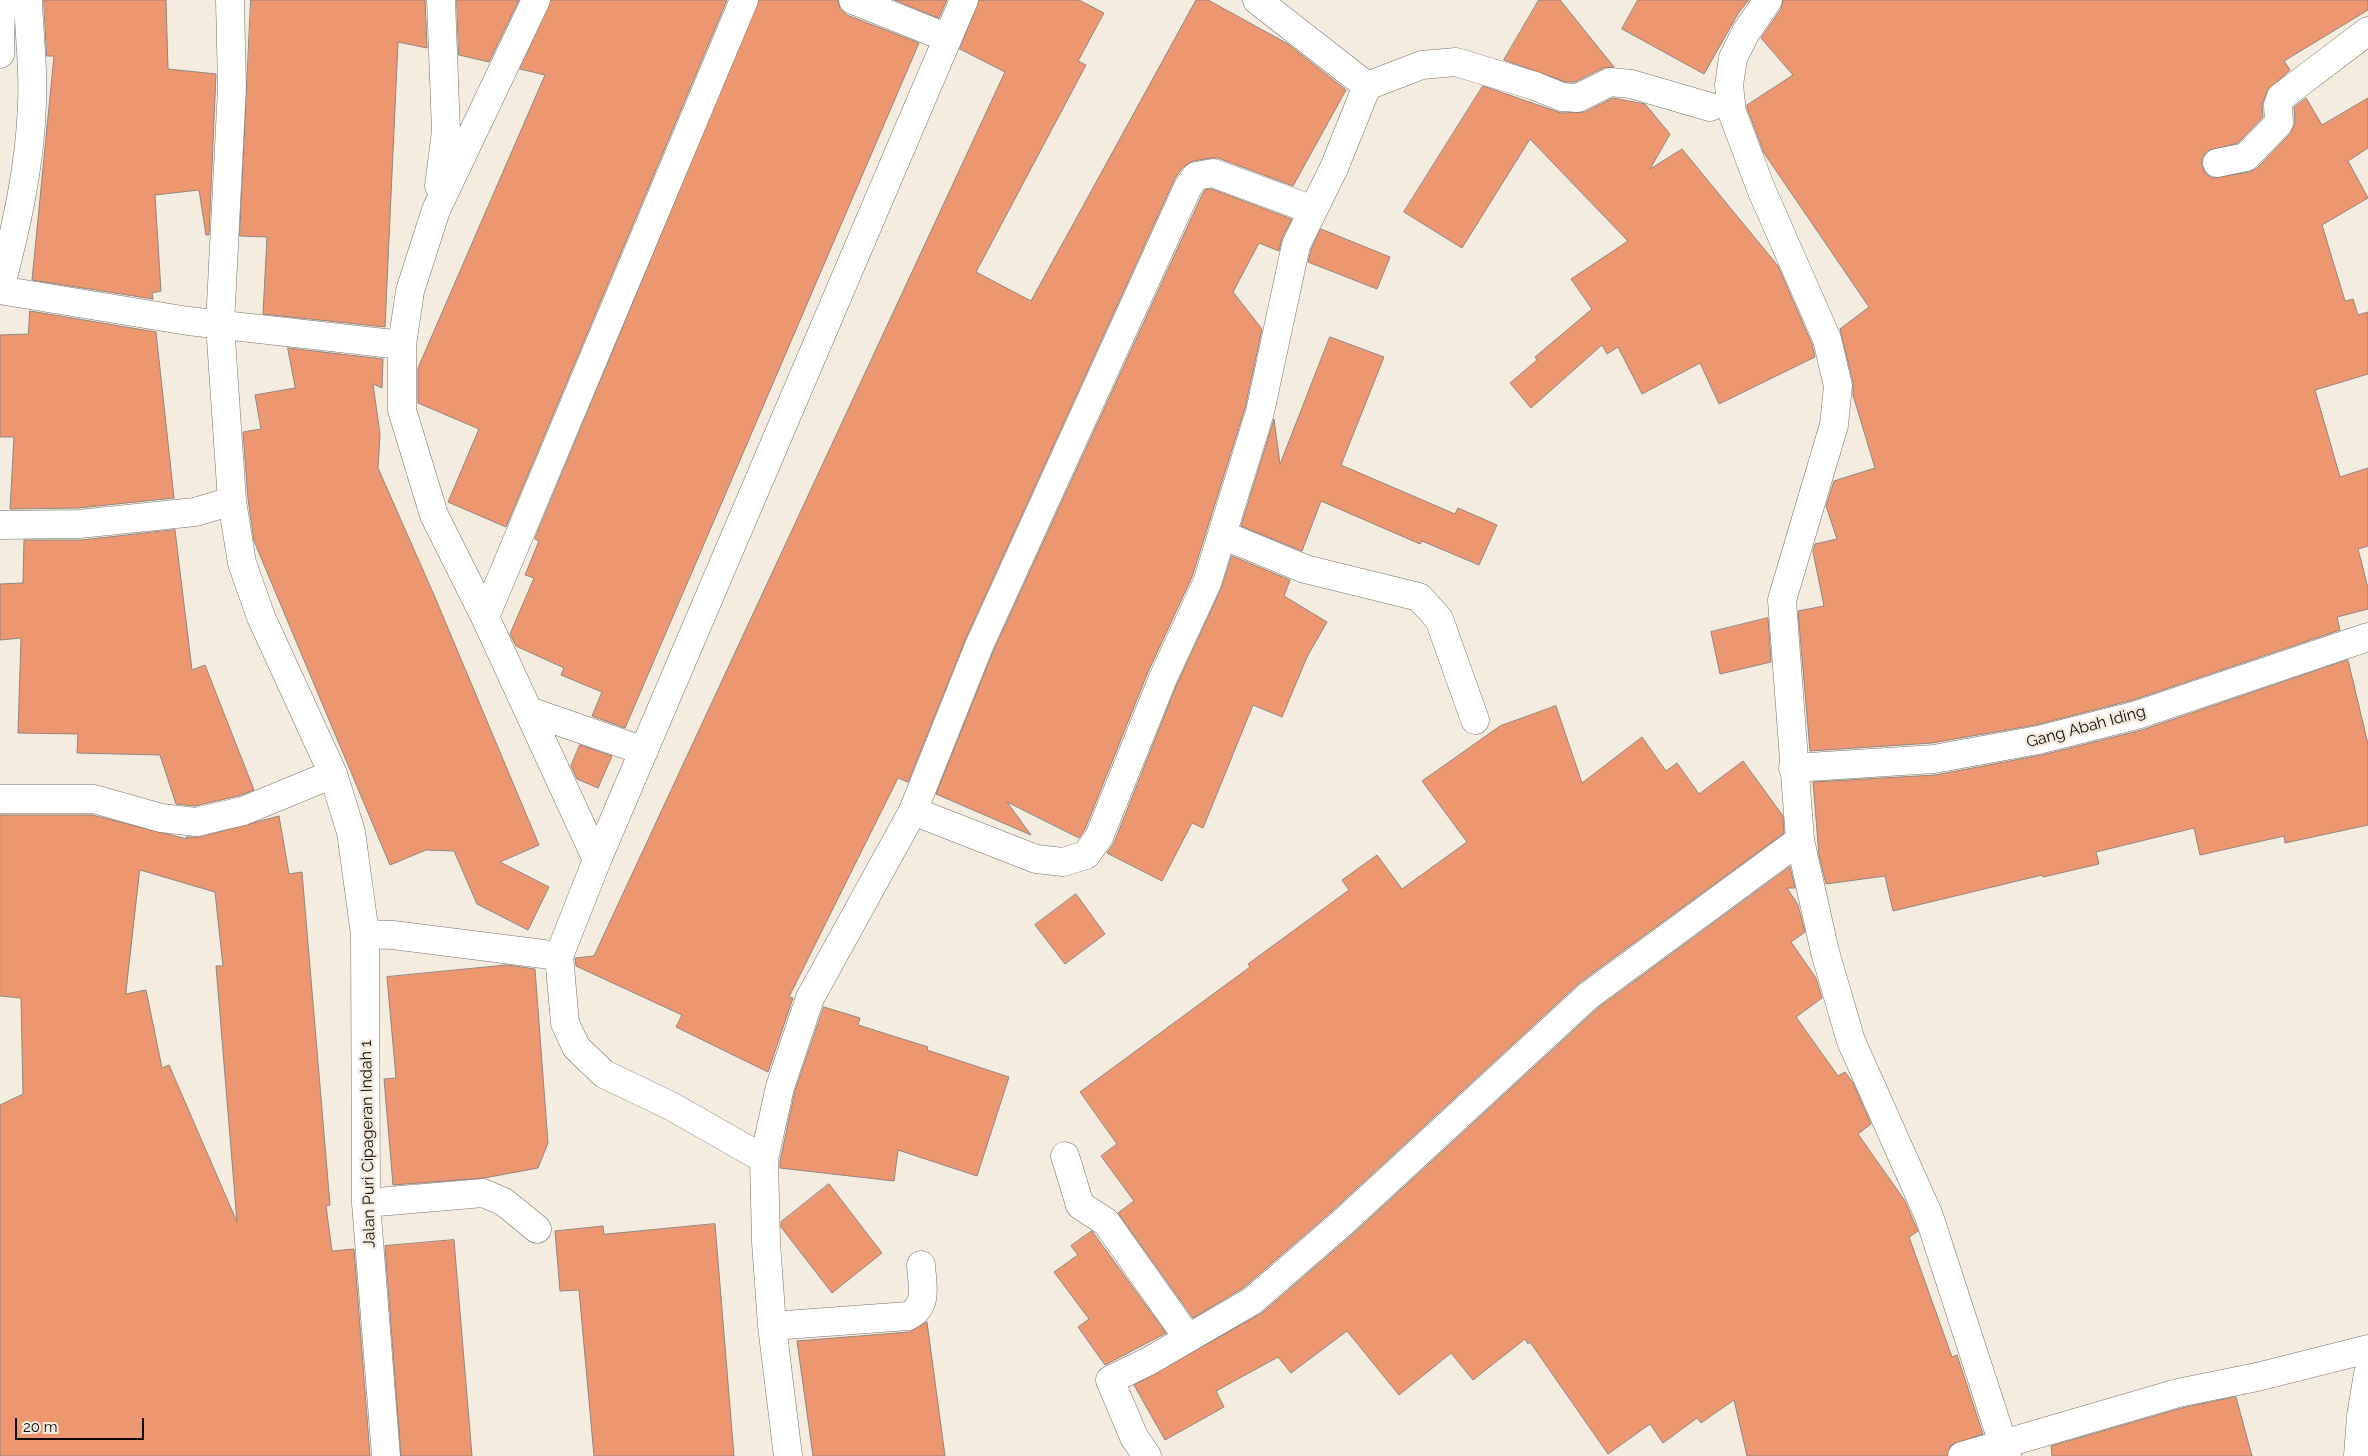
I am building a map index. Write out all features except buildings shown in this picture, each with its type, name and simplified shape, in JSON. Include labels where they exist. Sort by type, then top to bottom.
[{"type":"street","points":[[0,0],[0,54]]},
{"type":"street","points":[[28,0],[32,102],[29,150],[15,232],[0,290],[188,321],[402,345]]},
{"type":"street","name":"Jalan Puri Cipageran Indah 1","points":[[230,0],[232,88],[220,324],[232,501],[242,563],[261,617],[333,774],[351,832],[365,934],[366,1203],[386,1456]]},
{"type":"street","points":[[436,210],[446,131],[441,0]]},
{"type":"street","points":[[536,0],[436,210],[410,291],[402,345],[402,410],[434,515],[485,617],[597,860]]},
{"type":"street","points":[[485,617],[744,0]]},
{"type":"street","points":[[853,0],[948,38]]},
{"type":"street","points":[[764,1159],[671,1106],[604,1074],[576,1047],[565,1024],[558,956],[597,860],[964,0]]},
{"type":"street","points":[[1257,0],[1367,86]]},
{"type":"street","points":[[1760,2],[1733,58],[1728,85],[1732,112],[1761,189],[1827,339],[1838,386],[1834,425],[1782,600],[1793,768],[1800,840],[1825,952],[1851,1041],[1929,1216],[2005,1450]]},
{"type":"street","points":[[2217,163],[2249,155],[2279,122],[2278,105],[2281,97],[2368,32]]},
{"type":"street","points":[[913,811],[1036,859],[1062,862],[1086,855],[1103,829],[1163,678],[1207,583],[1260,412],[1296,245],[1334,168],[1367,86],[1422,65],[1456,62],[1535,86],[1562,97],[1578,98],[1610,82],[1631,84],[1710,107]]},
{"type":"street","points":[[788,1456],[772,1326],[766,1242],[764,1159],[780,1087],[810,998],[913,811],[979,646],[1188,187],[1196,176],[1213,173],[1313,210]]},
{"type":"street","points":[[0,525],[79,524],[195,512],[232,501]]},
{"type":"street","points":[[1223,535],[1305,568],[1418,597],[1439,620],[1475,720]]},
{"type":"street","name":"Gang Abah Iding","points":[[1793,768],[1934,760],[2038,740],[2137,715],[2368,637]]},
{"type":"street","points":[[529,711],[644,751]]},
{"type":"street","points":[[0,799],[94,799],[161,818],[196,822],[243,811],[333,774]]},
{"type":"street","points":[[1147,1456],[1134,1437],[1110,1380],[1149,1361],[1252,1301],[1349,1216],[1588,996],[1800,840]]},
{"type":"street","points":[[365,934],[393,935],[558,956]]},
{"type":"street","points":[[1064,1156],[1080,1205],[1106,1222],[1188,1338]]},
{"type":"street","points":[[366,1203],[482,1193],[504,1202],[537,1229]]},
{"type":"street","points":[[772,1326],[908,1316],[917,1312],[923,1300],[921,1265]]},
{"type":"street","points":[[1962,1456],[2005,1450],[2178,1393],[2257,1377],[2368,1349]]},
{"type":"street","points":[[2358,1456],[2368,1374]]}]
